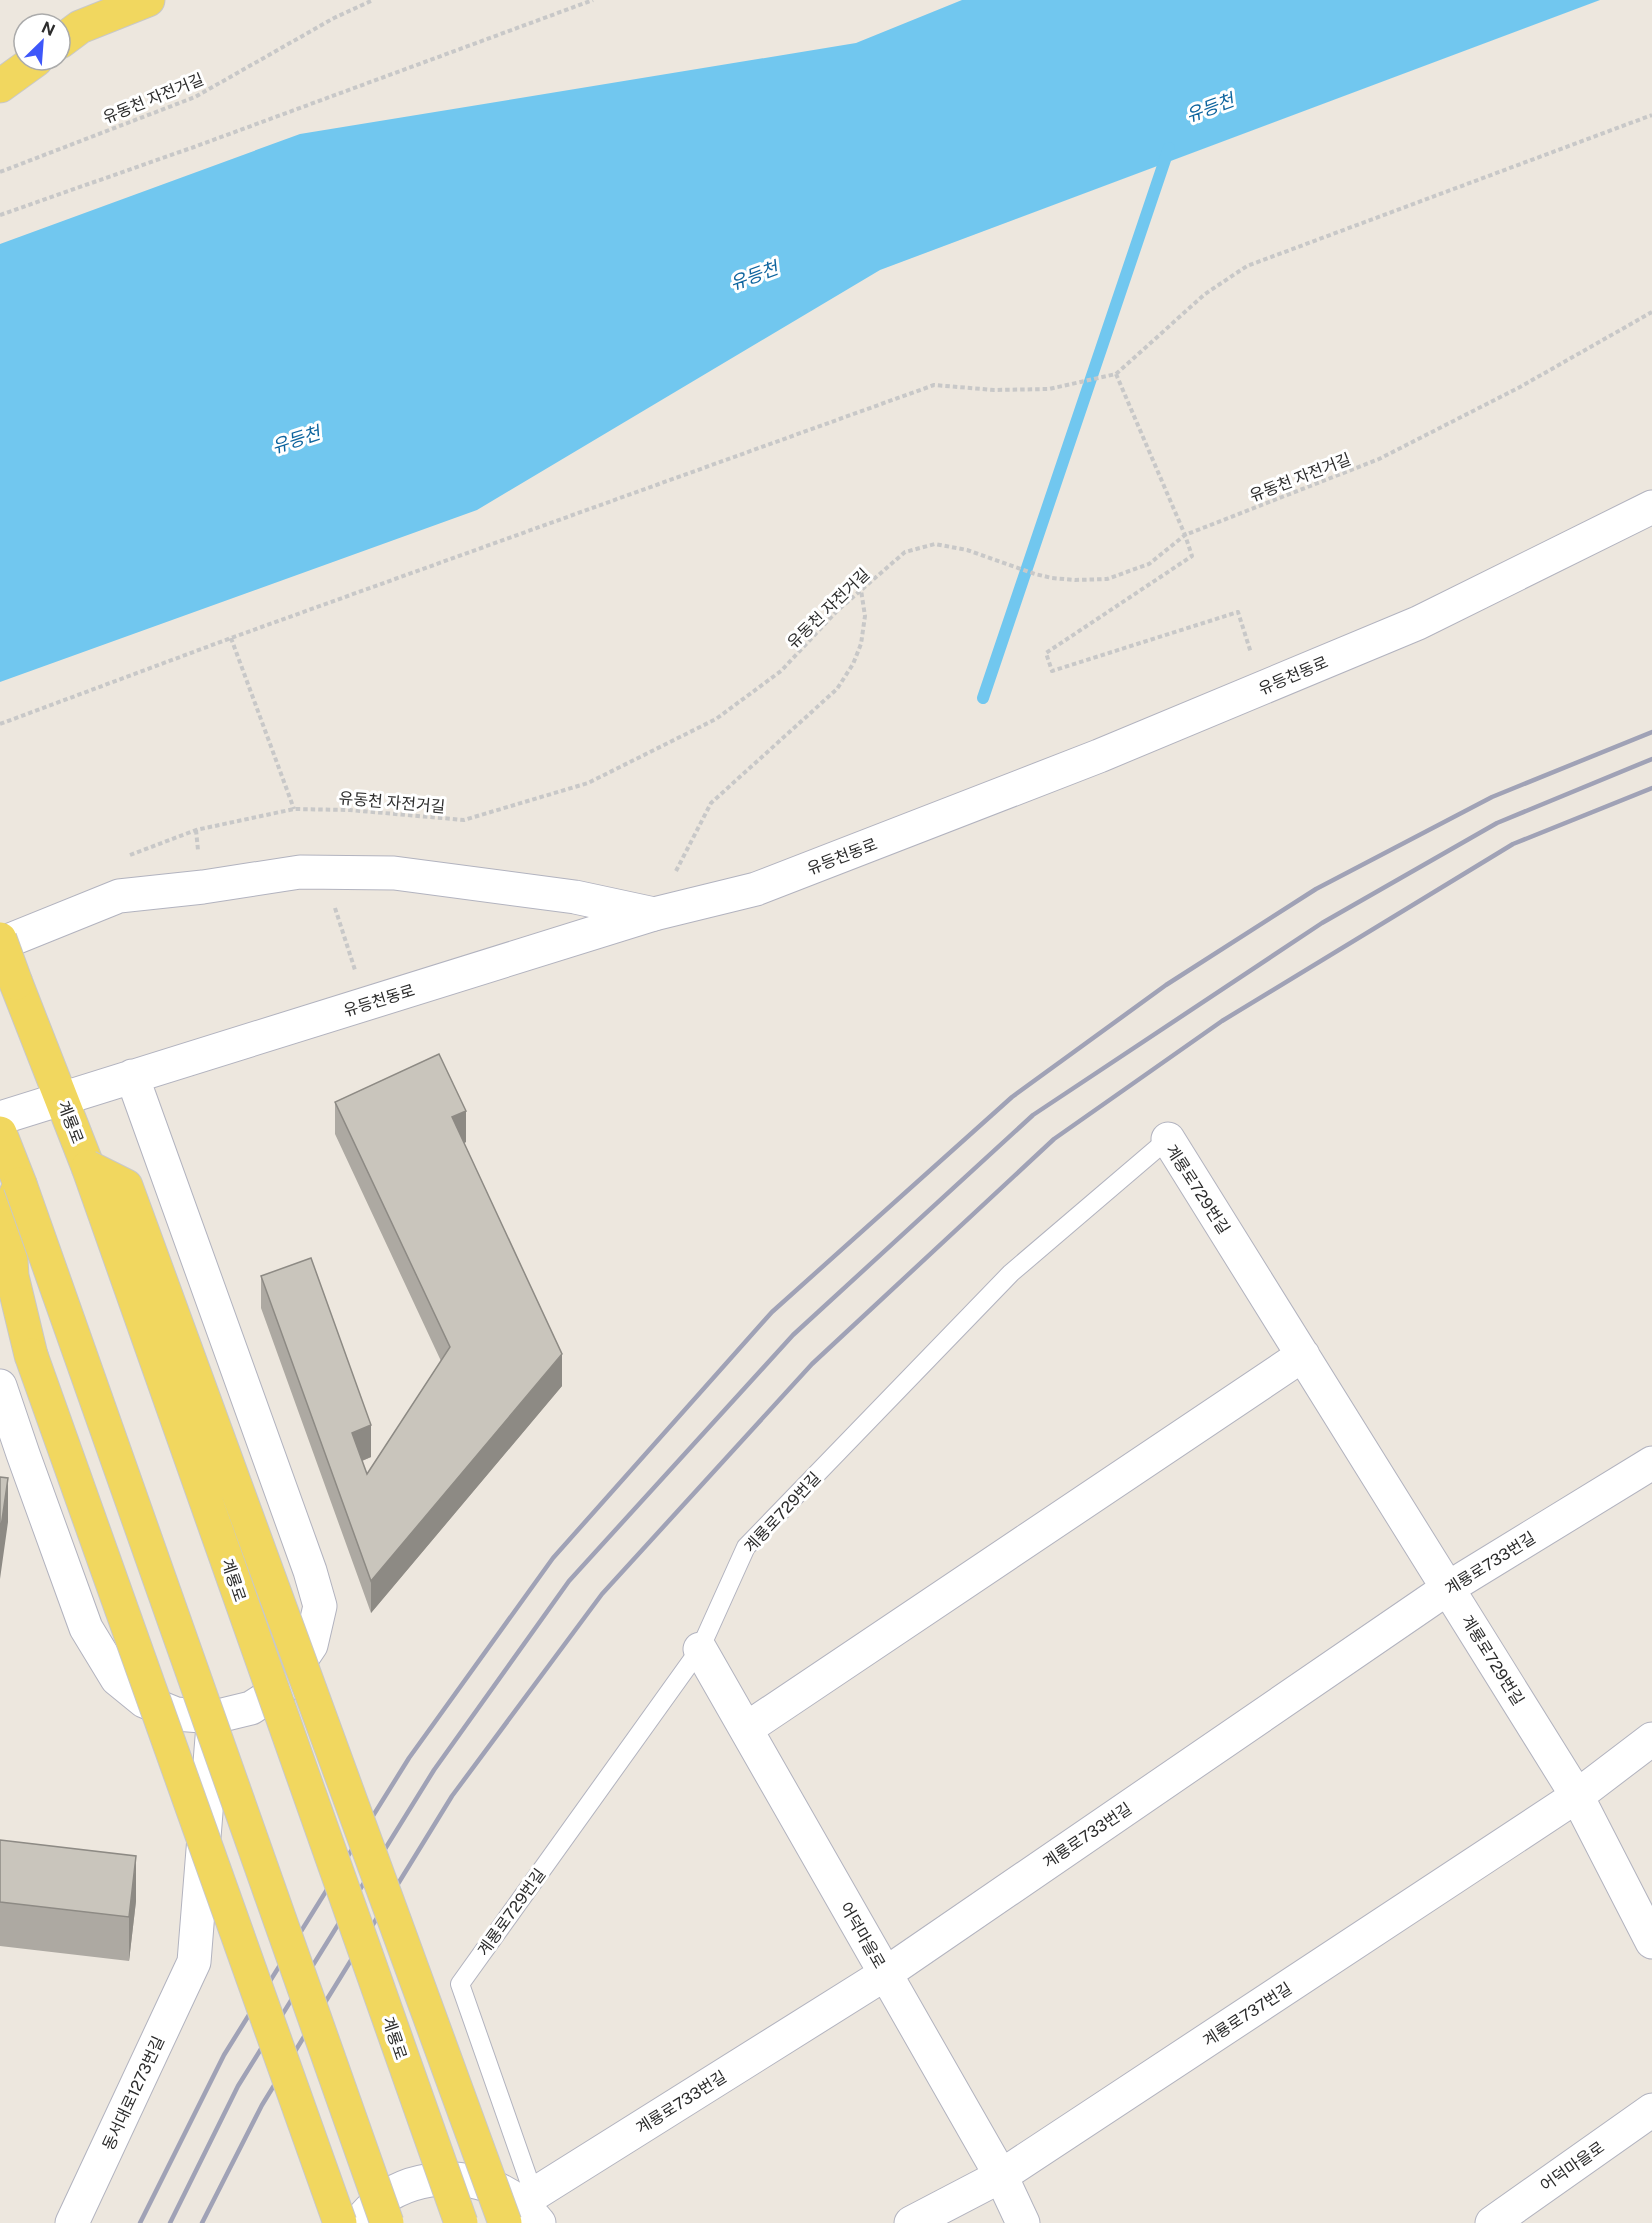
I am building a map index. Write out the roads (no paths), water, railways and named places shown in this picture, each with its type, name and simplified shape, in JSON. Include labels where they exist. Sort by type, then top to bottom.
[{"type":"main road","points":[[72,33],[80,27],[148,0]]},
{"type":"main road","points":[[0,86],[19,72]]},
{"type":"main road","name":"계룡로","points":[[0,942],[88,1167],[461,2223]]},
{"type":"main road","points":[[0,1133],[387,2223]]},
{"type":"main road","points":[[88,1167],[126,1186],[528,2213]]},
{"type":"main road","points":[[20,1184],[9,1213],[12,1276],[31,1355],[340,2223]]},
{"type":"street","name":"유등천동로","points":[[0,1118],[654,914],[756,889],[1099,756],[1418,623],[1652,507]]},
{"type":"street","points":[[0,942],[119,896],[203,887],[300,872],[394,873],[575,897],[654,914]]},
{"type":"street","points":[[0,1386],[22,1454],[86,1628],[117,1679],[144,1701],[176,1714],[214,1718],[251,1708],[282,1688],[311,1645],[320,1606],[310,1571],[132,1076]]},
{"type":"street","name":"계룡로729번길","points":[[1168,1139],[1577,1796],[1652,1942]]},
{"type":"street","points":[[746,1730],[1303,1355]]},
{"type":"street","points":[[0,1408],[22,1454]]},
{"type":"street","name":"계룡로733번길","points":[[528,2213],[885,1974],[1448,1588],[1652,1463]]},
{"type":"street","name":"어덕마을로","points":[[700,1649],[1001,2176],[1023,2223]]},
{"type":"street","name":"동서대로1273번길","points":[[72,2223],[194,1962],[214,1718]]},
{"type":"street","name":"계룡로737번길","points":[[911,2223],[1001,2176],[1577,1796],[1652,1739]]},
{"type":"street","name":"어덕마을로","points":[[1492,2223],[1652,2110]]},
{"type":"street","points":[[358,2223],[381,2200],[414,2183],[451,2178],[487,2184],[528,2213]]},
{"type":"lane","name":"계룡로729번길","points":[[528,2213],[460,1984],[700,1649],[746,1547],[1011,1273],[1168,1139]]},
{"type":"water","name":"유등천","points":[[962,0],[1600,0],[880,270],[477,510],[0,682],[0,244],[300,134],[856,43]]},
{"type":"waterway","points":[[983,698],[1169,148]]},
{"type":"railway","points":[[140,2223],[224,2055],[409,1758],[553,1558],[772,1312],[1012,1097],[1166,985],[1316,889],[1492,797],[1652,732]]},
{"type":"railway","points":[[170,2223],[238,2086],[434,1770],[569,1581],[793,1335],[1033,1115],[1322,923],[1497,823],[1652,759]]},
{"type":"railway","points":[[202,2223],[262,2105],[452,1796],[602,1594],[812,1364],[1054,1139],[1222,1021],[1513,844],[1652,788]]}]
